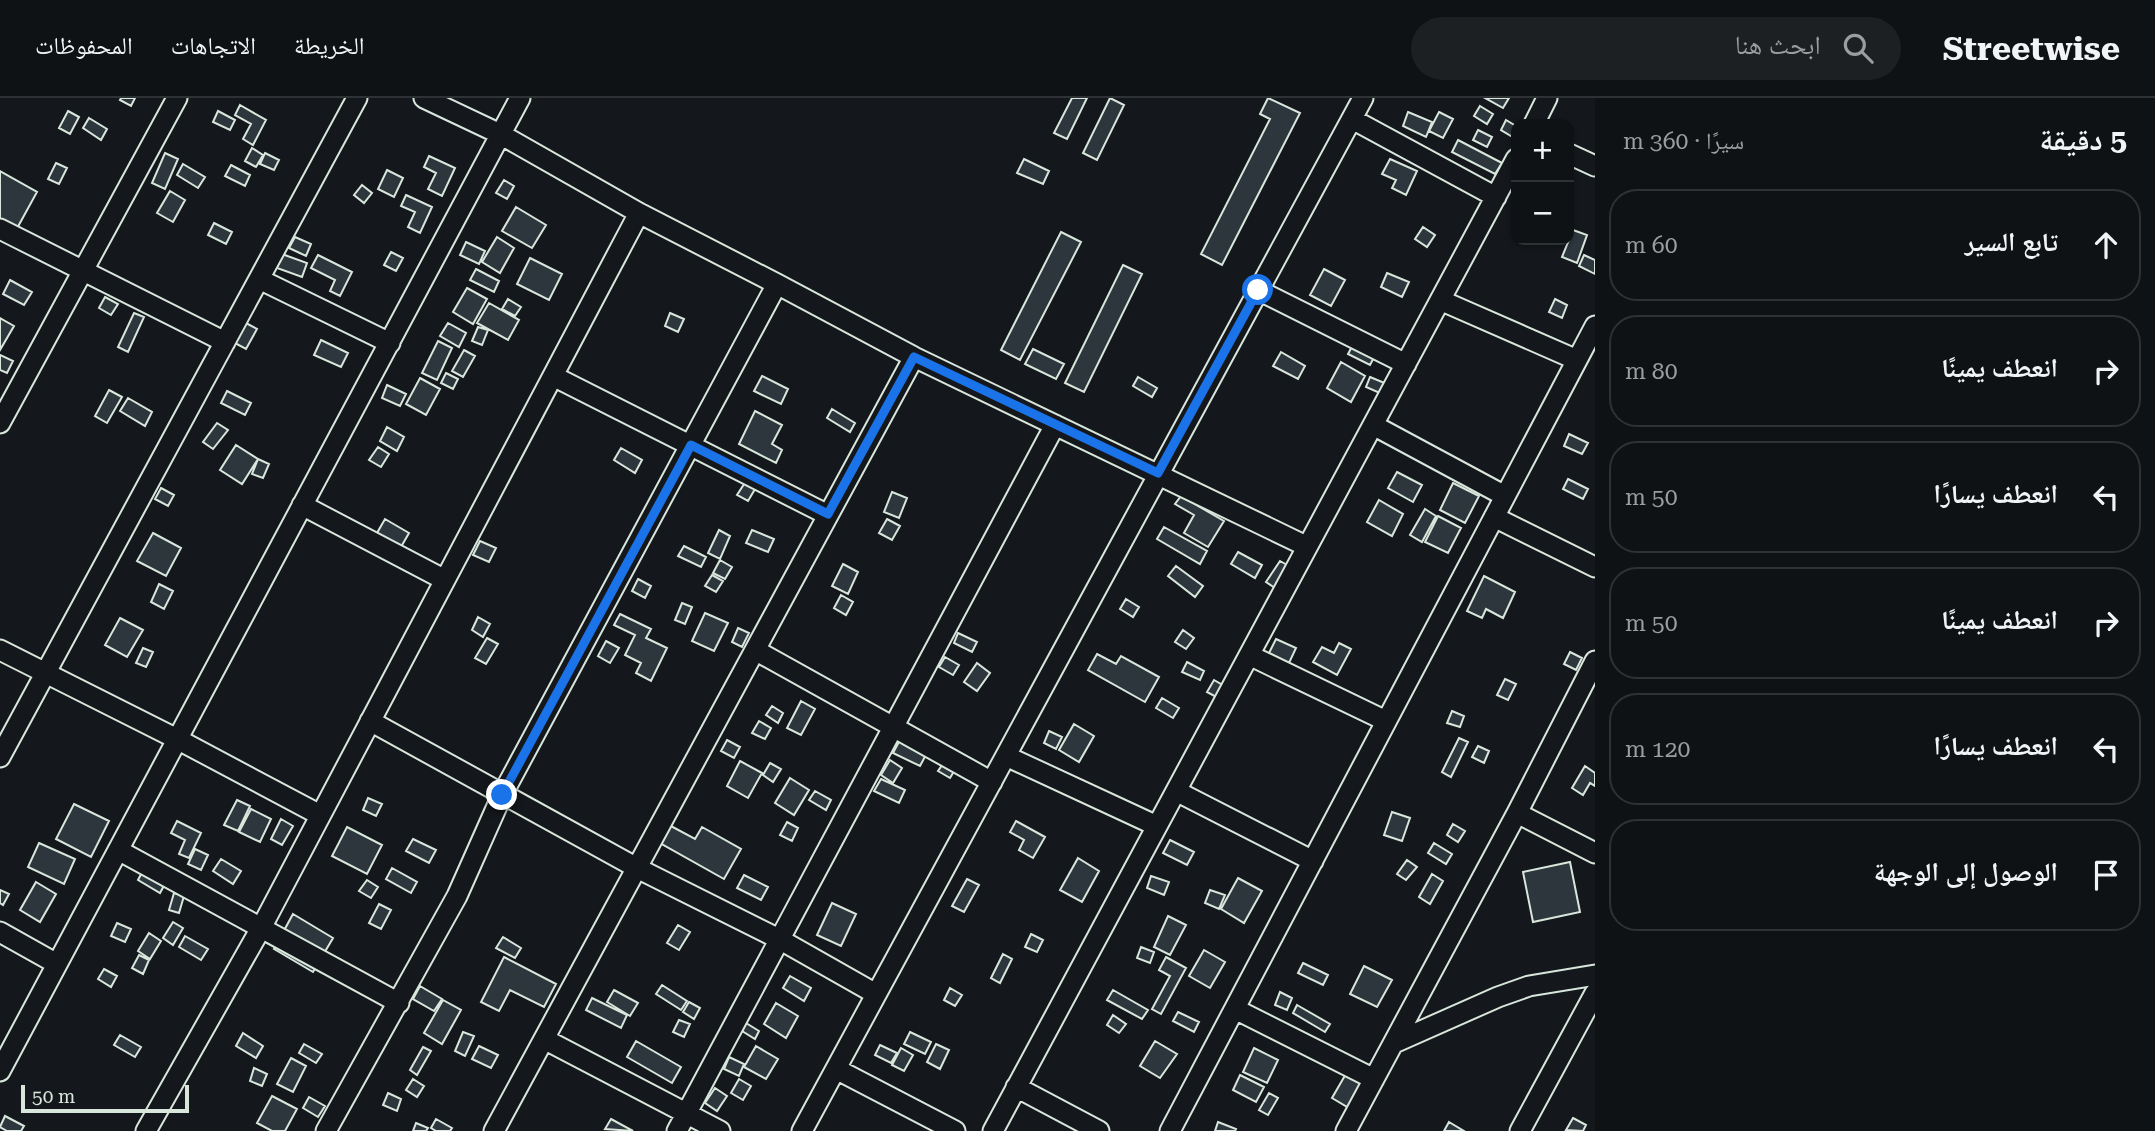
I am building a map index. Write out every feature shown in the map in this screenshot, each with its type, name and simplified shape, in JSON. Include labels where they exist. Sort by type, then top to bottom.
[{"type":"street","points":[[0,423],[177,98]]},
{"type":"street","points":[[0,757],[357,98]]},
{"type":"street","points":[[424,98],[500,134],[639,214],[914,357],[1306,546]]},
{"type":"street","points":[[0,1071],[520,98]]},
{"type":"street","points":[[802,1131],[1363,98]]},
{"type":"street","points":[[1537,119],[1547,98]]},
{"type":"street","points":[[1352,119],[1496,197]]},
{"type":"street","points":[[1574,156],[1595,166]]},
{"type":"street","points":[[993,1131],[1511,168]]},
{"type":"street","points":[[146,1131],[261,928],[639,214]]},
{"type":"street","points":[[0,229],[225,342]]},
{"type":"street","points":[[259,279],[390,343]]},
{"type":"street","points":[[326,1131],[457,896],[502,795],[778,284]]},
{"type":"street","points":[[1258,290],[1406,364]]},
{"type":"street","points":[[1440,300],[1577,360]]},
{"type":"street","points":[[1170,1131],[1595,326]]},
{"type":"street","points":[[494,1131],[914,357]]},
{"type":"street","points":[[553,376],[828,514]]},
{"type":"street","points":[[682,1122],[1055,425]]},
{"type":"street","points":[[1373,425],[1505,496]]},
{"type":"street","points":[[302,505],[445,580]]},
{"type":"street","points":[[1494,517],[1595,567]]},
{"type":"street","points":[[0,650],[320,815]]},
{"type":"street","points":[[755,650],[992,782]]},
{"type":"street","points":[[1249,655],[1387,720]]},
{"type":"street","points":[[1346,1131],[1517,813],[1595,661]]},
{"type":"street","points":[[370,721],[637,868],[779,939],[876,994]]},
{"type":"street","points":[[1006,756],[1157,826]]},
{"type":"street","points":[[1176,791],[1313,860]]},
{"type":"street","points":[[1517,813],[1595,853]]},
{"type":"street","points":[[118,850],[399,1003]]},
{"type":"street","points":[[0,932],[57,964]]},
{"type":"street","points":[[1394,1043],[1530,986],[1595,975]]},
{"type":"street","points":[[1520,1131],[1595,993]]},
{"type":"street","points":[[1235,1009],[1374,1079]]},
{"type":"street","points":[[544,1039],[682,1122],[720,1131]]},
{"type":"street","points":[[836,1069],[955,1131]]},
{"type":"street","points":[[1016,1087],[1099,1131]]},
{"type":"building","points":[[135,98],[131,106],[120,100]]},
{"type":"building","points":[[1072,98],[1087,98],[1067,139],[1054,133]]},
{"type":"building","points":[[1110,98],[1124,105],[1097,160],[1083,153]]},
{"type":"building","points":[[1268,98],[1300,113],[1222,265],[1201,254],[1270,119],[1260,114]]},
{"type":"building","points":[[1485,98],[1509,98],[1503,108]]},
{"type":"building","points":[[240,105],[266,120],[253,145],[243,139],[251,124],[235,115]]},
{"type":"building","points":[[1480,106],[1493,114],[1487,124],[1474,116]]},
{"type":"building","points":[[68,111],[79,117],[70,134],[59,128]]},
{"type":"building","points":[[218,111],[235,120],[230,130],[213,122]]},
{"type":"building","points":[[1408,112],[1432,122],[1426,137],[1403,126]]},
{"type":"building","points":[[1439,112],[1453,119],[1443,138],[1429,131]]},
{"type":"building","points":[[89,118],[107,129],[101,140],[83,128]]},
{"type":"building","points":[[1506,120],[1511,123],[1511,136],[1501,130]]},
{"type":"building","points":[[1478,130],[1492,137],[1487,147],[1473,140]]},
{"type":"building","points":[[1458,140],[1502,163],[1495,174],[1452,152]]},
{"type":"building","points":[[252,148],[263,155],[256,167],[245,161]]},
{"type":"building","points":[[165,153],[178,159],[165,189],[152,183]]},
{"type":"building","points":[[265,153],[279,160],[274,170],[260,164]]},
{"type":"building","points":[[429,156],[455,168],[442,196],[428,189],[436,173],[424,167]]},
{"type":"building","points":[[1024,159],[1049,171],[1043,184],[1017,173]]},
{"type":"building","points":[[1390,159],[1417,171],[1406,195],[1392,188],[1396,180],[1382,174]]},
{"type":"building","points":[[56,163],[67,168],[59,184],[48,179]]},
{"type":"building","points":[[183,164],[205,177],[198,188],[177,175]]},
{"type":"building","points":[[231,165],[250,175],[245,186],[225,176]]},
{"type":"building","points":[[387,170],[403,178],[394,197],[378,189]]},
{"type":"building","points":[[0,171],[37,192],[15,232],[0,223]]},
{"type":"building","points":[[504,180],[514,186],[507,199],[496,193]]},
{"type":"building","points":[[362,185],[372,193],[364,203],[354,195]]},
{"type":"building","points":[[170,191],[185,200],[173,222],[157,213]]},
{"type":"building","points":[[406,195],[432,207],[420,233],[408,227],[415,212],[401,206]]},
{"type":"building","points":[[516,207],[546,225],[532,248],[502,231]]},
{"type":"building","points":[[214,223],[232,232],[226,244],[208,235]]},
{"type":"building","points":[[1423,227],[1435,235],[1427,247],[1415,239]]},
{"type":"building","points":[[1574,230],[1587,235],[1577,263],[1562,257],[1567,245],[1574,245]]},
{"type":"building","points":[[1061,232],[1081,242],[1020,360],[1001,350]]},
{"type":"building","points":[[295,237],[311,244],[306,256],[289,248]]},
{"type":"building","points":[[497,237],[514,248],[500,273],[482,262]]},
{"type":"building","points":[[466,242],[485,251],[479,264],[460,255]]},
{"type":"building","points":[[391,252],[403,258],[396,271],[384,265]]},
{"type":"building","points":[[282,254],[307,263],[302,277],[277,268]]},
{"type":"building","points":[[318,255],[352,272],[340,296],[330,291],[335,280],[311,268]]},
{"type":"building","points":[[1584,255],[1595,260],[1595,274],[1579,266]]},
{"type":"building","points":[[530,258],[562,274],[549,300],[517,284]]},
{"type":"building","points":[[1123,265],[1142,274],[1084,392],[1065,383]]},
{"type":"building","points":[[476,269],[499,281],[494,292],[470,280]]},
{"type":"building","points":[[1324,269],[1345,280],[1331,306],[1310,295]]},
{"type":"building","points":[[1387,273],[1409,282],[1402,297],[1381,287]]},
{"type":"building","points":[[10,280],[32,292],[24,305],[3,294]]},
{"type":"building","points":[[467,288],[487,299],[473,324],[453,312]]},
{"type":"building","points":[[105,297],[118,304],[111,315],[99,308]]},
{"type":"building","points":[[508,299],[521,307],[515,316],[502,309]]},
{"type":"building","points":[[1555,299],[1567,305],[1562,318],[1549,312]]},
{"type":"building","points":[[489,303],[519,320],[508,340],[477,323]]},
{"type":"building","points":[[134,313],[144,317],[128,352],[118,347]]},
{"type":"building","points":[[670,313],[684,319],[678,332],[665,326]]},
{"type":"building","points":[[0,318],[14,326],[0,350]]},
{"type":"building","points":[[244,322],[257,329],[246,349],[233,342]]},
{"type":"building","points":[[448,323],[466,333],[459,347],[440,336]]},
{"type":"building","points":[[478,327],[488,330],[482,345],[472,341]]},
{"type":"building","points":[[1357,337],[1379,348],[1370,365],[1348,354]]},
{"type":"building","points":[[321,340],[348,353],[341,367],[314,355]]},
{"type":"building","points":[[438,341],[452,348],[437,380],[422,373]]},
{"type":"building","points":[[1033,349],[1064,364],[1056,379],[1025,364]]},
{"type":"building","points":[[464,350],[475,356],[463,377],[452,371]]},
{"type":"building","points":[[1281,352],[1305,366],[1298,379],[1273,366]]},
{"type":"building","points":[[0,355],[13,361],[7,373],[0,370]]},
{"type":"building","points":[[1341,362],[1365,376],[1351,402],[1327,388]]},
{"type":"building","points":[[446,373],[458,379],[453,389],[441,383]]},
{"type":"building","points":[[762,376],[788,389],[781,404],[754,391]]},
{"type":"building","points":[[1138,377],[1157,388],[1152,397],[1133,386]]},
{"type":"building","points":[[1370,377],[1387,384],[1382,394],[1366,387]]},
{"type":"building","points":[[420,378],[440,389],[426,415],[406,404]]},
{"type":"building","points":[[387,385],[406,394],[400,406],[382,398]]},
{"type":"building","points":[[109,390],[122,397],[107,423],[95,416]]},
{"type":"building","points":[[227,391],[251,403],[245,415],[221,403]]},
{"type":"building","points":[[128,398],[152,412],[145,426],[120,411]]},
{"type":"building","points":[[832,409],[855,423],[850,432],[827,418]]},
{"type":"building","points":[[755,411],[782,425],[772,444],[782,450],[776,463],[739,444]]},
{"type":"building","points":[[217,423],[228,430],[213,449],[203,442]]},
{"type":"building","points":[[387,427],[404,437],[397,451],[380,441]]},
{"type":"building","points":[[1569,434],[1588,443],[1582,454],[1564,446]]},
{"type":"building","points":[[236,445],[258,459],[242,484],[220,470]]},
{"type":"building","points":[[378,447],[389,454],[381,467],[369,460]]},
{"type":"building","points":[[621,448],[642,460],[635,473],[614,460]]},
{"type":"building","points":[[258,459],[269,464],[263,478],[252,474]]},
{"type":"building","points":[[1397,472],[1422,485],[1413,502],[1388,488]]},
{"type":"building","points":[[748,478],[758,484],[748,501],[737,495]]},
{"type":"building","points":[[1568,479],[1588,489],[1583,499],[1563,489]]},
{"type":"building","points":[[1453,483],[1479,496],[1465,523],[1440,510]]},
{"type":"building","points":[[161,488],[174,495],[168,506],[155,499]]},
{"type":"building","points":[[892,492],[907,498],[899,518],[884,512]]},
{"type":"building","points":[[1181,496],[1224,521],[1208,547],[1184,533],[1194,515],[1175,504]]},
{"type":"building","points":[[1379,500],[1403,514],[1392,536],[1367,522]]},
{"type":"building","points":[[1425,509],[1436,516],[1422,542],[1410,535]]},
{"type":"building","points":[[1438,516],[1461,528],[1448,553],[1425,542]]},
{"type":"building","points":[[385,519],[409,533],[401,547],[377,533]]},
{"type":"building","points":[[887,519],[900,526],[892,540],[879,533]]},
{"type":"building","points":[[1164,527],[1207,551],[1200,564],[1157,539]]},
{"type":"building","points":[[719,530],[730,536],[720,559],[708,553]]},
{"type":"building","points":[[752,530],[774,539],[768,552],[746,543]]},
{"type":"building","points":[[153,533],[181,548],[166,576],[137,561]]},
{"type":"building","points":[[480,541],[496,548],[489,562],[473,555]]},
{"type":"building","points":[[684,546],[706,557],[701,567],[678,556]]},
{"type":"building","points":[[1238,552],[1262,565],[1255,578],[1231,564]]},
{"type":"building","points":[[720,560],[732,567],[725,579],[713,573]]},
{"type":"building","points":[[1280,561],[1289,566],[1275,588],[1266,582]]},
{"type":"building","points":[[843,564],[858,572],[848,594],[832,586]]},
{"type":"building","points":[[1176,566],[1203,586],[1195,597],[1168,576]]},
{"type":"building","points":[[712,575],[723,581],[716,592],[705,586]]},
{"type":"building","points":[[1484,576],[1515,592],[1503,618],[1486,609],[1482,618],[1467,611]]},
{"type":"building","points":[[638,579],[651,586],[645,598],[632,591]]},
{"type":"building","points":[[159,584],[173,591],[164,609],[151,602]]},
{"type":"building","points":[[841,595],[853,602],[846,615],[834,608]]},
{"type":"building","points":[[1126,599],[1139,607],[1133,617],[1120,609]]},
{"type":"building","points":[[682,603],[692,607],[685,624],[675,620]]},
{"type":"building","points":[[705,613],[728,623],[714,651],[692,641]]},
{"type":"building","points":[[620,614],[651,629],[646,638],[667,648],[651,681],[636,673],[641,663],[625,655],[635,635],[614,625]]},
{"type":"building","points":[[478,617],[490,624],[483,637],[472,630]]},
{"type":"building","points":[[120,618],[143,630],[127,657],[105,645]]},
{"type":"building","points":[[738,628],[749,633],[742,647],[732,642]]},
{"type":"building","points":[[1183,630],[1194,638],[1186,649],[1175,642]]},
{"type":"building","points":[[958,633],[977,642],[972,652],[954,643]]},
{"type":"building","points":[[487,638],[498,644],[486,664],[475,658]]},
{"type":"building","points":[[1276,639],[1296,648],[1289,663],[1269,653]]},
{"type":"building","points":[[606,641],[619,648],[610,663],[598,656]]},
{"type":"building","points":[[1339,643],[1351,649],[1337,675],[1313,662],[1322,647],[1334,653]]},
{"type":"building","points":[[143,648],[153,652],[146,667],[136,663]]},
{"type":"building","points":[[1570,652],[1582,658],[1576,670],[1564,664]]},
{"type":"building","points":[[1097,654],[1116,664],[1121,656],[1159,677],[1145,702],[1088,670]]},
{"type":"building","points":[[945,657],[959,665],[953,675],[939,667]]},
{"type":"building","points":[[1187,662],[1204,671],[1200,680],[1182,672]]},
{"type":"building","points":[[977,663],[990,673],[977,691],[964,682]]},
{"type":"building","points":[[1505,679],[1516,684],[1508,700],[1497,695]]},
{"type":"building","points":[[1214,680],[1226,687],[1220,699],[1207,692]]},
{"type":"building","points":[[1162,698],[1179,708],[1173,718],[1156,708]]},
{"type":"building","points":[[801,701],[815,709],[801,735],[787,728]]},
{"type":"building","points":[[772,706],[783,713],[778,723],[766,715]]},
{"type":"building","points":[[1452,711],[1464,716],[1460,727],[1447,723]]},
{"type":"building","points":[[759,721],[771,728],[765,739],[752,733]]},
{"type":"building","points":[[1074,724],[1094,736],[1079,762],[1059,750]]},
{"type":"building","points":[[1049,731],[1062,737],[1056,749],[1044,743]]},
{"type":"building","points":[[901,738],[928,751],[920,766],[893,753]]},
{"type":"building","points":[[1459,738],[1468,742],[1451,777],[1442,772]]},
{"type":"building","points":[[727,740],[740,747],[734,758],[721,751]]},
{"type":"building","points":[[1478,746],[1489,751],[1484,763],[1472,757]]},
{"type":"building","points":[[890,760],[902,768],[893,783],[881,775]]},
{"type":"building","points":[[740,761],[762,773],[748,798],[727,786]]},
{"type":"building","points":[[945,761],[956,768],[950,778],[938,771]]},
{"type":"building","points":[[770,763],[781,769],[773,782],[763,775]]},
{"type":"building","points":[[1585,766],[1595,773],[1595,786],[1590,783],[1583,795],[1572,788]]},
{"type":"building","points":[[790,778],[809,790],[794,815],[775,803]]},
{"type":"building","points":[[881,779],[905,790],[899,803],[874,791]]},
{"type":"building","points":[[815,791],[831,800],[826,810],[809,800]]},
{"type":"building","points":[[368,798],[382,804],[376,816],[363,810]]},
{"type":"building","points":[[237,800],[250,806],[238,831],[224,825]]},
{"type":"building","points":[[74,804],[109,821],[91,857],[56,839]]},
{"type":"building","points":[[251,809],[271,819],[260,842],[239,832]]},
{"type":"building","points":[[1392,812],[1410,818],[1402,841],[1384,835]]},
{"type":"building","points":[[281,819],[293,826],[282,845],[271,839]]},
{"type":"building","points":[[177,821],[201,833],[189,858],[179,854],[185,840],[171,833]]},
{"type":"building","points":[[1016,821],[1045,837],[1033,858],[1019,850],[1024,840],[1010,832]]},
{"type":"building","points":[[787,822],[798,828],[792,841],[780,835]]},
{"type":"building","points":[[1453,824],[1465,831],[1458,842],[1447,835]]},
{"type":"building","points":[[669,825],[695,839],[702,827],[741,849],[724,879],[660,843]]},
{"type":"building","points":[[347,827],[382,845],[367,874],[332,856]]},
{"type":"building","points":[[413,839],[436,850],[429,863],[406,851]]},
{"type":"building","points":[[1170,840],[1194,852],[1187,865],[1163,853]]},
{"type":"building","points":[[39,843],[75,859],[64,884],[28,867]]},
{"type":"building","points":[[1434,843],[1452,854],[1446,864],[1428,853]]},
{"type":"building","points":[[195,849],[208,855],[201,870],[188,864]]},
{"type":"building","points":[[1078,858],[1099,871],[1082,902],[1060,890]]},
{"type":"building","points":[[221,859],[241,871],[233,884],[213,871]]},
{"type":"building","points":[[1407,860],[1417,867],[1406,880],[1397,874]]},
{"type":"building","points":[[1570,862],[1580,912],[1533,922],[1523,872]]},
{"type":"building","points":[[145,867],[167,880],[160,893],[138,880]]},
{"type":"building","points":[[392,868],[417,882],[411,893],[386,879]]},
{"type":"building","points":[[1432,874],[1443,881],[1430,904],[1419,897]]},
{"type":"building","points":[[744,875],[768,887],[761,900],[737,888]]},
{"type":"building","points":[[1151,876],[1169,882],[1164,895],[1147,888]]},
{"type":"building","points":[[1238,878],[1262,891],[1244,923],[1221,909]]},
{"type":"building","points":[[967,879],[979,885],[964,912],[952,906]]},
{"type":"building","points":[[367,880],[378,887],[371,898],[359,891]]},
{"type":"building","points":[[36,882],[56,894],[40,922],[20,910]]},
{"type":"building","points":[[0,890],[9,894],[3,905],[0,903]]},
{"type":"building","points":[[1210,890],[1225,895],[1219,909],[1205,903]]},
{"type":"building","points":[[174,893],[184,896],[179,913],[169,910]]},
{"type":"building","points":[[832,903],[856,914],[841,946],[817,935]]},
{"type":"building","points":[[379,904],[391,910],[381,929],[369,923]]},
{"type":"building","points":[[293,914],[333,938],[313,972],[274,949]]},
{"type":"building","points":[[1168,916],[1186,925],[1170,955],[1154,947]]},
{"type":"building","points":[[173,922],[183,928],[173,945],[163,938]]},
{"type":"building","points":[[117,923],[131,929],[125,942],[111,936]]},
{"type":"building","points":[[678,925],[690,932],[679,950],[667,943]]},
{"type":"building","points":[[149,933],[161,941],[150,959],[138,951]]},
{"type":"building","points":[[1031,934],[1043,940],[1037,952],[1025,947]]},
{"type":"building","points":[[185,936],[208,949],[201,960],[179,947]]},
{"type":"building","points":[[503,937],[521,948],[515,958],[496,948]]},
{"type":"building","points":[[1141,947],[1154,952],[1150,963],[1137,958]]},
{"type":"building","points":[[1204,950],[1225,962],[1210,988],[1189,976]]},
{"type":"building","points":[[1003,954],[1012,959],[1000,983],[991,978]]},
{"type":"building","points":[[139,955],[149,960],[143,974],[132,968]]},
{"type":"building","points":[[504,957],[556,984],[544,1007],[510,990],[499,1011],[481,1002]]},
{"type":"building","points":[[1166,957],[1186,968],[1161,1014],[1152,1009],[1170,976],[1159,970]]},
{"type":"building","points":[[1303,963],[1328,975],[1323,985],[1298,973]]},
{"type":"building","points":[[1364,966],[1392,980],[1377,1007],[1350,994]]},
{"type":"building","points":[[104,969],[117,976],[111,987],[98,979]]},
{"type":"building","points":[[790,976],[811,988],[804,1001],[783,988]]},
{"type":"building","points":[[662,985],[687,1001],[681,1010],[656,994]]},
{"type":"building","points":[[420,986],[442,999],[434,1011],[413,999]]},
{"type":"building","points":[[950,988],[962,995],[955,1006],[944,1000]]},
{"type":"building","points":[[614,990],[638,1003],[630,1016],[607,1002]]},
{"type":"building","points":[[1113,990],[1148,1010],[1142,1019],[1107,1000]]},
{"type":"building","points":[[1280,992],[1292,998],[1287,1010],[1275,1005]]},
{"type":"building","points":[[592,998],[627,1015],[621,1028],[586,1010]]},
{"type":"building","points":[[443,1000],[461,1010],[442,1044],[424,1033]]},
{"type":"building","points":[[689,1002],[700,1008],[694,1019],[683,1012]]},
{"type":"building","points":[[776,1003],[798,1016],[786,1038],[764,1024]]},
{"type":"building","points":[[1297,1005],[1330,1024],[1325,1032],[1293,1013]]},
{"type":"building","points":[[1178,1012],[1199,1022],[1194,1032],[1173,1021]]},
{"type":"building","points":[[1113,1015],[1126,1024],[1119,1033],[1107,1025]]},
{"type":"building","points":[[679,1020],[690,1024],[684,1037],[673,1032]]},
{"type":"building","points":[[746,1023],[759,1031],[755,1039],[742,1031]]},
{"type":"building","points":[[463,1032],[474,1036],[465,1056],[455,1051]]},
{"type":"building","points":[[910,1032],[931,1042],[925,1054],[904,1044]]},
{"type":"building","points":[[243,1033],[263,1046],[256,1058],[236,1046]]},
{"type":"building","points":[[120,1035],[141,1047],[135,1057],[114,1045]]},
{"type":"building","points":[[636,1041],[681,1067],[672,1083],[627,1057]]},
{"type":"building","points":[[1155,1041],[1177,1054],[1160,1078],[1140,1066]]},
{"type":"building","points":[[304,1044],[322,1054],[316,1063],[299,1053]]},
{"type":"building","points":[[936,1044],[949,1050],[940,1069],[927,1062]]},
{"type":"building","points":[[880,1045],[897,1053],[891,1063],[875,1055]]},
{"type":"building","points":[[479,1046],[498,1055],[491,1068],[472,1059]]},
{"type":"building","points":[[756,1046],[778,1059],[766,1079],[744,1067]]},
{"type":"building","points":[[423,1047],[431,1051],[417,1075],[410,1070]]},
{"type":"building","points":[[901,1048],[913,1055],[904,1071],[892,1065]]},
{"type":"building","points":[[1254,1048],[1278,1060],[1267,1083],[1243,1072]]},
{"type":"building","points":[[729,1057],[744,1064],[739,1076],[724,1069]]},
{"type":"building","points":[[291,1058],[306,1066],[293,1092],[277,1084]]},
{"type":"building","points":[[254,1068],[267,1074],[262,1086],[250,1081]]},
{"type":"building","points":[[1347,1072],[1364,1081],[1349,1108],[1332,1098]]},
{"type":"building","points":[[1240,1075],[1264,1087],[1256,1102],[1233,1090]]},
{"type":"building","points":[[413,1079],[424,1086],[417,1097],[406,1090]]},
{"type":"building","points":[[739,1079],[751,1086],[743,1100],[731,1093]]},
{"type":"building","points":[[715,1088],[727,1096],[717,1111],[705,1103]]},
{"type":"building","points":[[388,1093],[401,1099],[397,1111],[383,1105]]},
{"type":"building","points":[[1269,1093],[1278,1098],[1268,1115],[1259,1110]]},
{"type":"building","points":[[272,1096],[297,1109],[285,1131],[272,1131],[257,1123]]},
{"type":"building","points":[[309,1097],[325,1106],[318,1117],[303,1108]]},
{"type":"building","points":[[5,1116],[24,1126],[21,1131],[7,1131],[0,1127]]},
{"type":"building","points":[[1573,1118],[1586,1125],[1583,1131],[1566,1130]]},
{"type":"building","points":[[436,1119],[452,1128],[450,1131],[436,1131],[431,1128]]},
{"type":"building","points":[[611,1119],[633,1131],[605,1129]]},
{"type":"building","points":[[1218,1122],[1236,1129],[1215,1131]]},
{"type":"building","points":[[1449,1122],[1464,1131],[1444,1131]]},
{"type":"building","points":[[416,1123],[428,1128],[426,1131],[413,1131]]},
{"type":"route","points":[[502,795],[691,445],[828,514],[914,357],[1158,473],[1258,290]]}]
